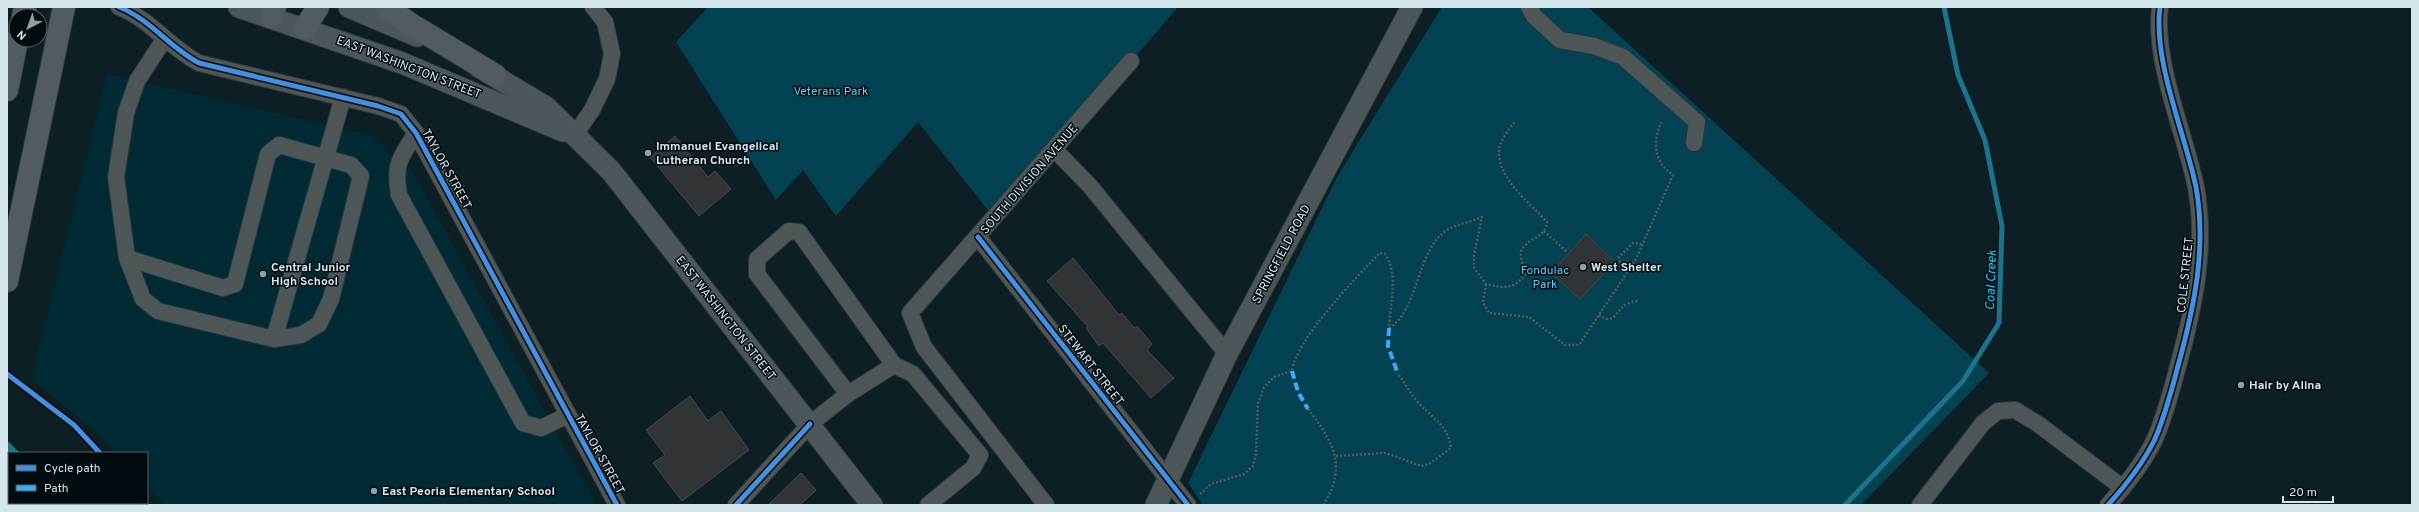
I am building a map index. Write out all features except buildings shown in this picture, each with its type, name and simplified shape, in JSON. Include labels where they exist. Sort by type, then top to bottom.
[{"type":"highway","points":[[7,281],[64,7]]},
{"type":"highway","points":[[305,28],[318,7]]},
{"type":"highway","points":[[386,7],[412,25],[495,75]]},
{"type":"highway","points":[[7,90],[15,48]]},
{"type":"main road","name":"EAST WASHINGTON STREET","points":[[239,7],[273,12],[305,28],[410,66],[574,136]]},
{"type":"main road","name":"EAST WASHINGTON STREET","points":[[349,7],[443,48],[495,75],[546,108],[611,171],[872,505]]},
{"type":"main road","name":"SPRINGFIELD ROAD","points":[[1156,505],[1228,354],[1412,7]]},
{"type":"street","name":"TAYLOR STREET","points":[[119,7],[143,20],[183,55],[199,63],[343,97],[392,110],[401,114],[416,133],[617,505]]},
{"type":"street","points":[[574,136],[592,110],[607,79],[612,54],[605,22],[592,7]]},
{"type":"street","points":[[1529,7],[1534,16],[1560,40],[1594,46],[1624,57],[1697,122],[1694,143]]},
{"type":"street","name":"COLE STREET","points":[[2108,505],[2123,488],[2154,441],[2171,394],[2190,321],[2198,279],[2201,241],[2196,187],[2166,70],[2159,34],[2160,7]]},
{"type":"street","points":[[127,258],[223,288],[235,284],[268,154],[279,145],[351,165],[361,176],[330,299],[318,324],[301,335],[274,339],[158,311],[143,299],[127,258],[116,177],[126,113],[137,80],[165,38]]},
{"type":"street","name":"SOUTH DIVISION AVENUE","points":[[1046,505],[924,347],[910,313],[1055,150],[1131,61]]},
{"type":"street","points":[[274,339],[343,97]]},
{"type":"street","points":[[416,133],[400,159],[396,171],[399,195],[402,202],[523,423],[541,428],[568,415]]},
{"type":"street","points":[[1055,150],[1090,186],[1228,354]]},
{"type":"street","points":[[848,394],[757,274],[757,259],[789,232],[799,232],[894,365],[913,374],[980,455],[973,468],[928,505]]},
{"type":"street","name":"STEWART STREET","points":[[978,237],[1168,478],[1193,501]]},
{"type":"street","points":[[736,505],[810,424],[848,394],[894,365]]},
{"type":"street","points":[[1920,505],[1983,423],[1998,411],[2015,410],[2038,424],[2123,488]]},
{"type":"path","points":[[1193,501],[1211,484],[1244,474],[1253,466],[1256,454],[1258,403],[1264,387],[1274,376],[1292,371],[1293,360],[1300,348],[1348,286],[1380,253],[1385,254],[1389,258],[1392,275],[1389,328],[1394,325],[1403,312],[1435,242],[1443,232],[1482,217],[1474,255],[1474,268],[1486,284],[1511,288],[1520,282],[1524,274],[1521,254],[1524,247],[1544,231],[1547,222],[1523,199],[1502,167],[1499,154],[1501,144],[1515,121]]},
{"type":"path","points":[[1486,284],[1483,303],[1489,313],[1529,317],[1565,345],[1579,345],[1629,268],[1642,244],[1673,175],[1664,169],[1655,155],[1656,138],[1661,122]]},
{"type":"path","points":[[1544,231],[1567,252]]},
{"type":"path","points":[[1629,268],[1618,260],[1633,243],[1642,244]]},
{"type":"path","points":[[1599,315],[1606,319],[1612,318],[1620,306],[1626,302],[1638,300]]},
{"type":"path","points":[[1336,456],[1386,453],[1421,466],[1429,464],[1450,448],[1449,435],[1417,401],[1398,374]]},
{"type":"path","points":[[1308,409],[1333,446],[1336,456],[1336,473],[1332,488],[1324,505]]},
{"type":"shaded area","name":"Central Junior High School","points":[[107,74],[370,135],[412,170],[597,505],[164,505],[148,488],[148,452],[114,452],[96,432],[31,379]]},
{"type":"shaded area","points":[[7,440],[19,452],[8,452],[8,504],[73,505],[7,505]]},
{"type":"green space","name":"Veterans Park","points":[[708,7],[1178,7],[995,219],[918,122],[836,216],[803,170],[776,200],[676,42]]},
{"type":"green space","name":"Fondulac Park","points":[[1442,7],[1588,7],[1989,373],[1861,505],[1203,505],[1188,483],[1337,177]]},
{"type":"waterway","name":"Coal Creek","points":[[1845,505],[1963,381],[1999,323],[2002,226],[1985,140],[1958,75],[1944,7]]},
{"type":"marked path","points":[[1389,328],[1388,346],[1398,374]]},
{"type":"marked path","points":[[1292,371],[1298,392],[1308,409]]},
{"type":"cycle path","points":[[119,7],[130,12],[179,50],[199,63],[378,106],[401,114],[416,133],[617,505]]},
{"type":"cycle path","points":[[2108,505],[2139,467],[2158,432],[2168,404],[2184,344],[2194,300],[2197,278],[2200,233],[2196,187],[2165,74],[2159,28],[2160,7]]},
{"type":"cycle path","points":[[978,237],[1188,505]]},
{"type":"cycle path","points":[[7,374],[74,425],[99,452]]},
{"type":"cycle path","points":[[736,505],[810,424]]},
{"type":"place","name":"Immanuel Evangelical Lutheran Church","points":[[648,153]]},
{"type":"place","name":"West Shelter","points":[[1583,267]]},
{"type":"place","name":"Central Junior High School","points":[[263,274]]},
{"type":"place","name":"Hair by Alina","points":[[2241,385]]},
{"type":"place","name":"East Peoria Elementary School","points":[[374,491]]}]
